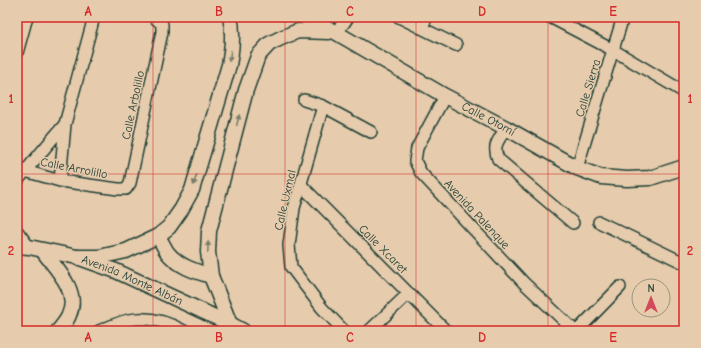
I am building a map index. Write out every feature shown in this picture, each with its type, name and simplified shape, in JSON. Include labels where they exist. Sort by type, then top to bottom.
[{"type":"street","points":[[17,53],[27,17]]},
{"type":"street","points":[[60,181],[64,124],[94,17]]},
{"type":"street","points":[[77,257],[99,256],[126,251],[158,236],[169,227],[181,210],[192,190],[229,65],[232,47],[232,27],[230,17]]},
{"type":"street","name":"Calle Otomí","points":[[304,17],[335,32],[446,96],[577,168],[601,176],[627,179],[650,178],[684,167]]},
{"type":"street","points":[[230,324],[210,276],[208,252],[209,231],[246,90],[258,56],[269,44],[298,31],[335,32],[348,17]]},
{"type":"street","points":[[399,17],[456,45]]},
{"type":"street","points":[[421,28],[427,17]]},
{"type":"street","points":[[550,17],[613,50],[684,92]]},
{"type":"street","name":"Calle Sierra","points":[[577,168],[623,17]]},
{"type":"street","name":"Calle Arbolillo","points":[[126,189],[130,183],[162,32],[158,20]]},
{"type":"street","name":"Avenida Palenque","points":[[446,96],[417,148],[415,160],[421,173],[524,283],[576,331]]},
{"type":"street","points":[[304,100],[323,106],[371,132]]},
{"type":"street","name":"Calle Uxmal","points":[[323,106],[294,208],[288,245],[291,267],[322,308],[344,331]]},
{"type":"street","points":[[17,181],[21,171],[64,124]]},
{"type":"street","points":[[506,128],[496,144],[494,151],[498,159],[573,223]]},
{"type":"street","name":"Calle Arrolillo","points":[[21,171],[60,181],[126,189]]},
{"type":"street","name":"Calle Xcaret","points":[[301,184],[446,331]]},
{"type":"street","points":[[599,222],[684,263]]},
{"type":"street","points":[[17,231],[23,246]]},
{"type":"street","points":[[158,236],[168,252],[176,261],[184,267],[210,276]]},
{"type":"street","name":"Avenida Monte Albán","points":[[23,246],[77,257],[116,271],[243,331]]},
{"type":"street","points":[[43,251],[65,280],[71,295],[71,309],[69,316],[58,331]]},
{"type":"street","points":[[576,331],[620,287]]},
{"type":"street","points":[[369,331],[408,294]]},
{"type":"street","points":[[99,331],[128,320],[141,319],[156,320],[180,330]]}]
